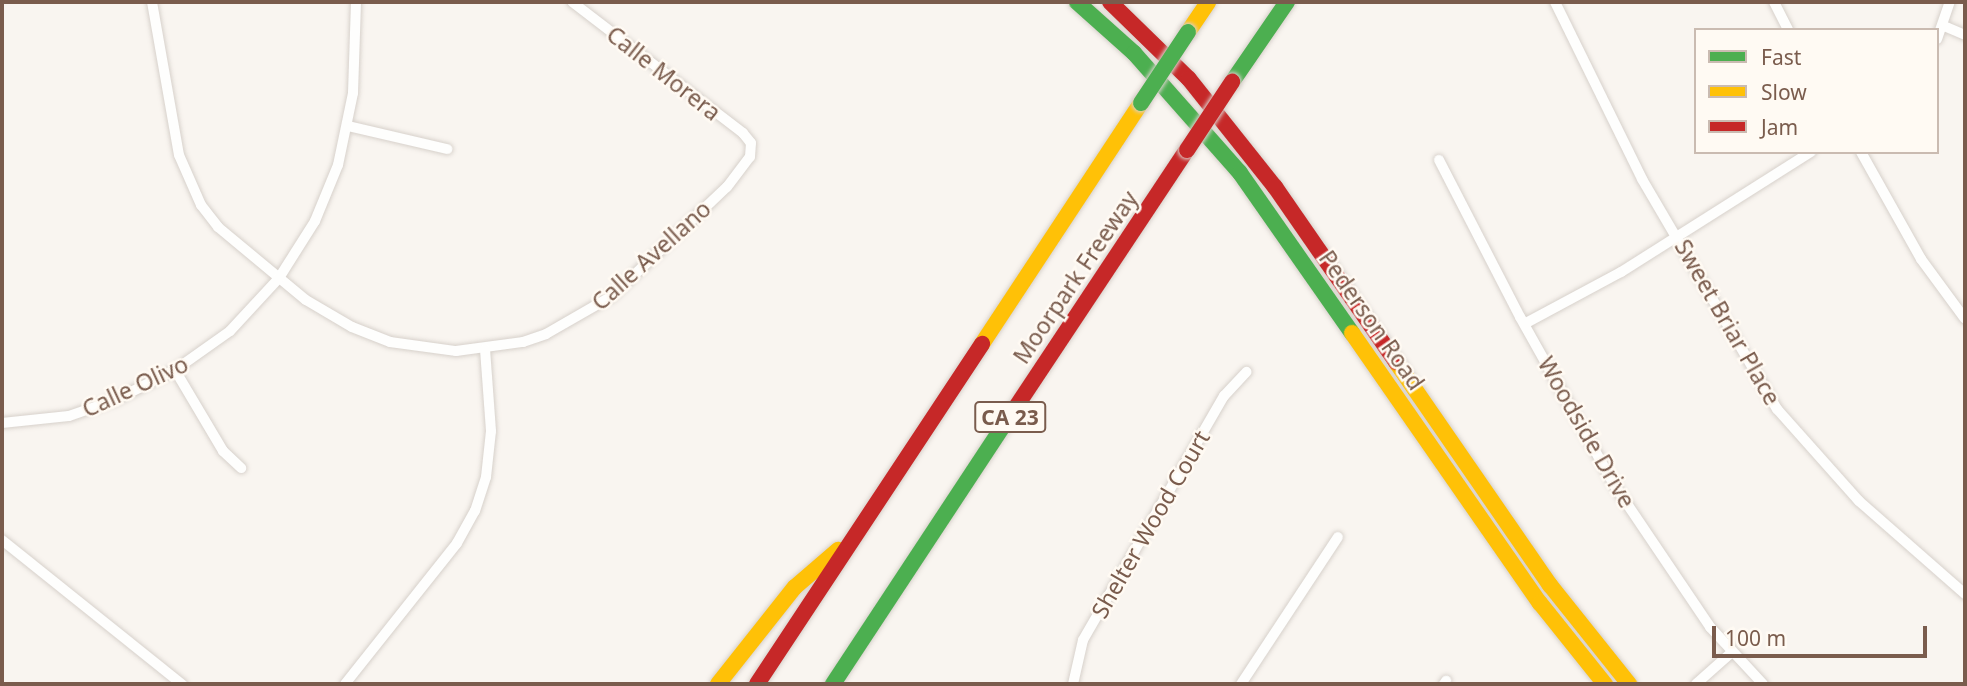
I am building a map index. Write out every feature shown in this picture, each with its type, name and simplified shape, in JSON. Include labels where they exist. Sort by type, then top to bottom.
[{"type":"main road","name":"Pederson Road","points":[[1077,2],[1134,53],[1240,173],[1540,603],[1605,684]]},
{"type":"main road","name":"Pederson Road","points":[[1110,2],[1189,79],[1275,187],[1550,585],[1629,684]]},
{"type":"main road","name":"Moorpark Freeway","points":[[757,684],[1208,2]]},
{"type":"main road","name":"Moorpark Freeway","points":[[833,684],[1287,2]]},
{"type":"main road","points":[[848,684],[961,491]]},
{"type":"main road","points":[[718,684],[795,587],[859,532]]},
{"type":"street","name":"Calle Avellano","points":[[152,2],[178,155],[189,180],[218,227],[278,278],[352,327],[390,342],[424,349],[485,349],[546,334],[612,296],[727,187],[743,169],[752,148]]},
{"type":"street","name":"Calle Olivo","points":[[2,423],[69,416],[115,400],[176,370],[230,331],[278,278],[322,208],[348,126],[357,62],[356,2]]},
{"type":"street","name":"Calle Morera","points":[[572,2],[744,133],[752,148]]},
{"type":"street","name":"Sweet Briar Place","points":[[1555,2],[1642,179],[1678,236],[1750,369],[1806,446],[1859,501],[1965,594]]},
{"type":"street","points":[[1774,2],[1787,28]]},
{"type":"street","points":[[1939,35],[1950,2]]},
{"type":"street","points":[[1944,26],[1965,35]]},
{"type":"street","points":[[348,126],[447,149]]},
{"type":"street","points":[[1525,323],[1678,236],[1808,154]]},
{"type":"street","points":[[1862,154],[1921,259],[1965,319]]},
{"type":"street","name":"Woodside Drive","points":[[1439,160],[1613,483],[1731,653],[1763,684]]},
{"type":"street","points":[[345,684],[457,543],[475,512],[486,477],[491,431],[485,349]]},
{"type":"street","points":[[176,370],[223,451],[241,468]]},
{"type":"street","name":"Shelter Wood Court","points":[[1073,684],[1083,640],[1224,396],[1246,372]]},
{"type":"street","points":[[1241,684],[1338,537]]},
{"type":"street","points":[[2,540],[182,684]]},
{"type":"street","points":[[1696,684],[1731,653]]},
{"type":"traffic: fast","points":[[1077,2],[1134,53],[1240,173],[1352,333]]},
{"type":"traffic: fast","points":[[1232,82],[1287,2]]},
{"type":"traffic: fast","points":[[1141,103],[1188,32]]},
{"type":"traffic: fast","points":[[833,684],[1010,416]]},
{"type":"traffic: slow","points":[[1188,32],[1208,2]]},
{"type":"traffic: slow","points":[[982,344],[1141,103]]},
{"type":"traffic: slow","points":[[1352,333],[1540,603],[1605,684]]},
{"type":"traffic: slow","points":[[1396,362],[1550,585],[1629,684]]},
{"type":"traffic: slow","points":[[718,684],[795,587],[838,550]]},
{"type":"traffic: jam","points":[[1110,2],[1189,79],[1275,187],[1396,362]]},
{"type":"traffic: jam","points":[[1187,150],[1232,82]]},
{"type":"traffic: jam","points":[[1010,416],[1187,150]]},
{"type":"traffic: jam","points":[[757,684],[982,344]]}]
